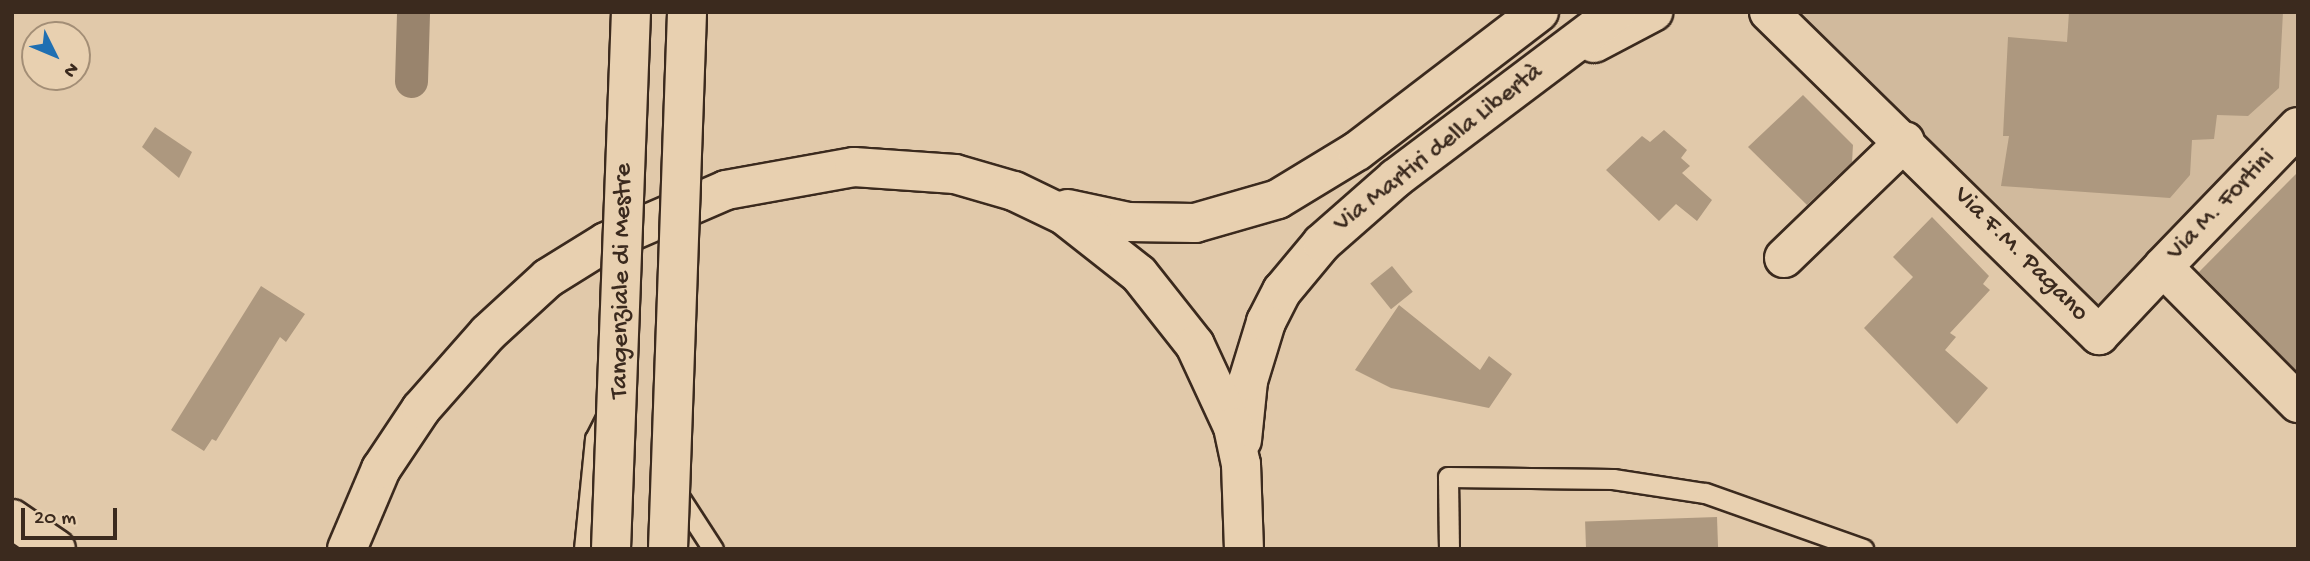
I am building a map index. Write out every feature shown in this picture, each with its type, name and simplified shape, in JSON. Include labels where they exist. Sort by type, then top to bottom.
[{"type":"main road","name":"Tangenziale di Mestre","points":[[611,549],[621,392],[631,12]]},
{"type":"main road","points":[[668,549],[687,12]]},
{"type":"main road","points":[[1450,78],[1508,12]]},
{"type":"main road","name":"Via Martiri della Libertà","points":[[1042,203],[1151,224],[1237,215],[1316,179],[1539,12]]},
{"type":"main road","name":"Via Martiri della Libertà","points":[[1241,464],[1248,381],[1266,322],[1282,291],[1349,216],[1616,12]]},
{"type":"main road","points":[[1533,74],[1653,12]]},
{"type":"main road","name":"Via F.M. Pagano","points":[[1769,12],[1905,141],[2099,335],[2163,267]]},
{"type":"main road","name":"Via M. Fortini","points":[[2298,127],[2163,267],[2298,403]]},
{"type":"main road","points":[[1784,258],[1905,141]]},
{"type":"main road","points":[[347,549],[382,469],[442,383],[548,278],[606,242],[726,190],[854,167],[955,174],[1042,203],[1114,251],[1179,322],[1211,375],[1241,464],[1244,549]]},
{"type":"main road","points":[[12,519],[56,549]]},
{"type":"lane","points":[[584,549],[595,439],[621,392]]},
{"type":"lane","points":[[1449,549],[1448,477],[1613,479],[1705,494],[1863,549]]},
{"type":"lane","points":[[671,484],[713,549]]},
{"type":"shaded area","points":[[1791,12],[2298,12],[2298,104],[2089,315]]},
{"type":"building","points":[[2069,12],[2283,12],[2279,88],[2248,116],[2217,115],[2214,139],[2192,140],[2190,175],[2170,198],[2001,186],[2009,136],[2003,136],[2008,37],[2067,42]]},
{"type":"building","points":[[1803,95],[1853,145],[1852,162],[1807,205],[1748,147]]},
{"type":"building","points":[[155,127],[192,152],[179,178],[142,147]]},
{"type":"building","points":[[1664,130],[1687,150],[1681,158],[1690,166],[1682,173],[1712,200],[1697,221],[1676,204],[1659,221],[1606,170],[1642,136],[1650,142]]},
{"type":"building","points":[[2298,172],[2298,372],[2199,272]]},
{"type":"building","points":[[1932,217],[1989,276],[1983,284],[1990,290],[1950,333],[1956,337],[1945,350],[1988,388],[1957,424],[1864,328],[1913,277],[1893,257]]},
{"type":"building","points":[[1392,266],[1413,292],[1391,309],[1370,284]]},
{"type":"building","points":[[261,286],[305,314],[286,342],[280,337],[216,441],[212,439],[204,451],[171,430]]},
{"type":"building","points":[[1399,305],[1480,370],[1489,356],[1512,374],[1489,408],[1391,388],[1355,370]]},
{"type":"building","points":[[1717,517],[1718,549],[1586,549],[1585,522]]},
{"type":"waterway","points":[[411,81],[413,12]]}]
